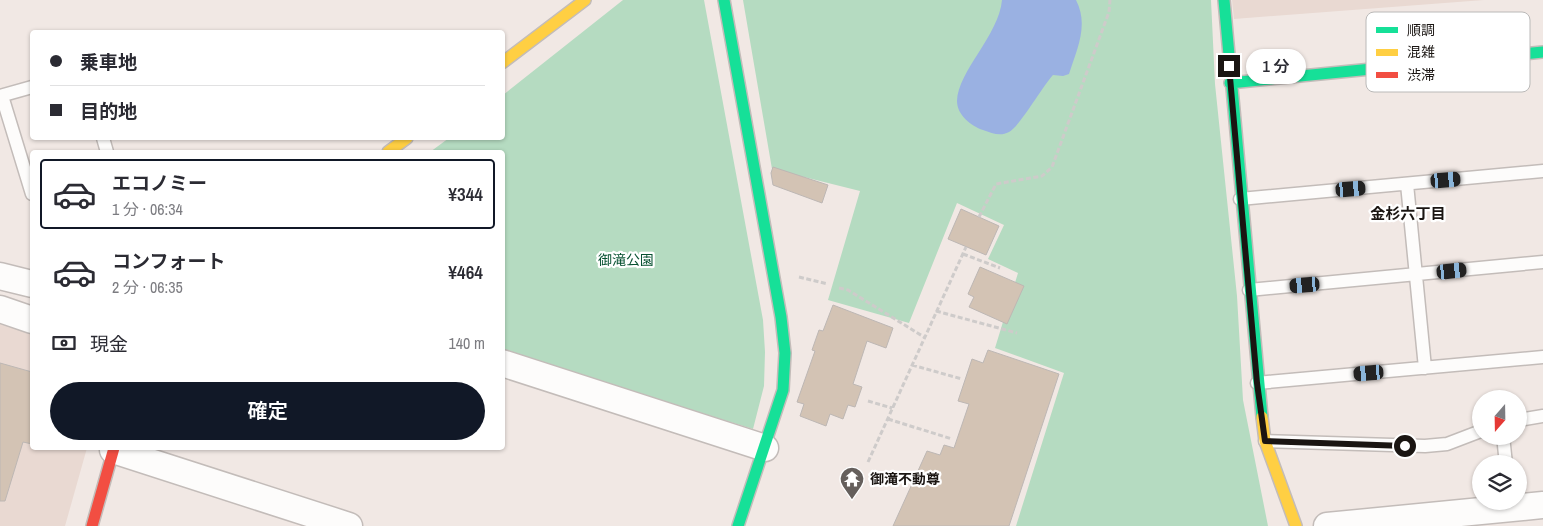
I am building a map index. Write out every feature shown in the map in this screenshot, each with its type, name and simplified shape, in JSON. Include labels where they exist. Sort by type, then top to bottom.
[{"type":"street","points":[[505,61],[585,0]]},
{"type":"street","points":[[724,0],[781,317],[785,353],[783,390],[738,526]]},
{"type":"street","points":[[1224,0],[1257,383],[1265,441],[1296,526]]},
{"type":"street","points":[[1530,53],[1543,52]]},
{"type":"street","points":[[1230,83],[1366,70]]},
{"type":"street","points":[[391,150],[404,140]]},
{"type":"street","points":[[0,276],[30,284]]},
{"type":"street","points":[[0,309],[30,319]]},
{"type":"street","points":[[505,364],[765,448]]},
{"type":"street","points":[[92,526],[114,450]]},
{"type":"street","points":[[117,450],[349,526]]},
{"type":"street","points":[[1527,505],[1543,505]]},
{"type":"street","points":[[1327,526],[1472,510]]},
{"type":"lane","points":[[30,88],[1,96],[30,188]]},
{"type":"lane","points":[[1240,199],[1543,171]]},
{"type":"lane","points":[[1407,184],[1425,368]]},
{"type":"lane","points":[[1249,290],[1543,262]]},
{"type":"lane","points":[[1257,383],[1543,357]]},
{"type":"lane","points":[[1528,418],[1543,416]]},
{"type":"lane","points":[[1265,441],[1425,446],[1447,444],[1472,434]]},
{"type":"path","points":[[979,218],[996,184],[1042,176],[1052,167],[1109,12],[1110,0]]},
{"type":"path","points":[[868,462],[966,247]]},
{"type":"path","points":[[963,254],[1000,268]]},
{"type":"path","points":[[796,277],[828,284]]},
{"type":"path","points":[[839,288],[848,290],[924,337]]},
{"type":"path","points":[[936,311],[1017,333]]},
{"type":"path","points":[[912,365],[962,379]]},
{"type":"path","points":[[868,401],[892,408]]},
{"type":"path","points":[[888,419],[952,439]]},
{"type":"shaded area","points":[[1232,0],[1484,0],[1234,19]]},
{"type":"shaded area","points":[[0,318],[30,328],[30,450],[86,450],[65,526],[0,526]]},
{"type":"green space","name":"御滝公園","points":[[623,0],[704,0],[763,320],[765,352],[764,386],[753,429],[505,353],[505,150],[433,150],[446,140],[505,140],[505,93]]},
{"type":"green space","points":[[743,0],[1211,0],[1215,84],[1237,296],[1243,400],[1268,526],[1016,526],[1064,373],[995,348],[1018,273],[988,259],[1004,225],[957,203],[909,323],[828,300],[860,191],[772,169]]},
{"type":"water","points":[[1002,0],[1076,0],[1080,9],[1082,28],[1069,74],[1063,76],[1053,75],[1014,128],[1009,132],[999,134],[983,130],[970,123],[959,111],[957,101],[964,77],[994,26]]},
{"type":"building","points":[[773,167],[828,185],[822,203],[773,185],[771,173]]},
{"type":"building","points":[[961,209],[999,226],[986,255],[948,239]]},
{"type":"building","points":[[980,267],[1024,286],[1007,324],[969,307],[974,297],[968,294]]},
{"type":"building","points":[[833,305],[893,328],[886,348],[867,341],[853,384],[862,387],[855,407],[848,405],[843,419],[830,414],[826,426],[800,416],[804,404],[797,402],[815,351],[812,350],[819,330],[823,331]]},
{"type":"building","points":[[988,350],[1059,374],[1009,526],[893,526],[927,451],[940,455],[944,445],[954,448],[969,404],[958,401],[972,359],[983,363]]},
{"type":"building","points":[[0,363],[30,371],[30,444],[23,442],[5,501],[0,501]]},
{"type":"traffic: fast","points":[[724,0],[781,317],[785,353],[783,390],[738,526]]},
{"type":"traffic: fast","points":[[1224,0],[1262,417]]},
{"type":"traffic: fast","points":[[1530,53],[1543,52]]},
{"type":"traffic: fast","points":[[1230,83],[1366,70]]},
{"type":"traffic: slow","points":[[505,61],[585,0]]},
{"type":"traffic: slow","points":[[391,150],[404,140]]},
{"type":"traffic: slow","points":[[1262,417],[1265,441],[1296,526]]},
{"type":"traffic: jam","points":[[92,526],[113,450]]},
{"type":"place","name":"御滝不動尊","points":[[852,500]]},
{"type":"district","name":"金杉六丁目","points":[[1408,214]]},
{"type":"route","points":[[1229,66],[1257,383],[1265,441],[1405,446]]}]
